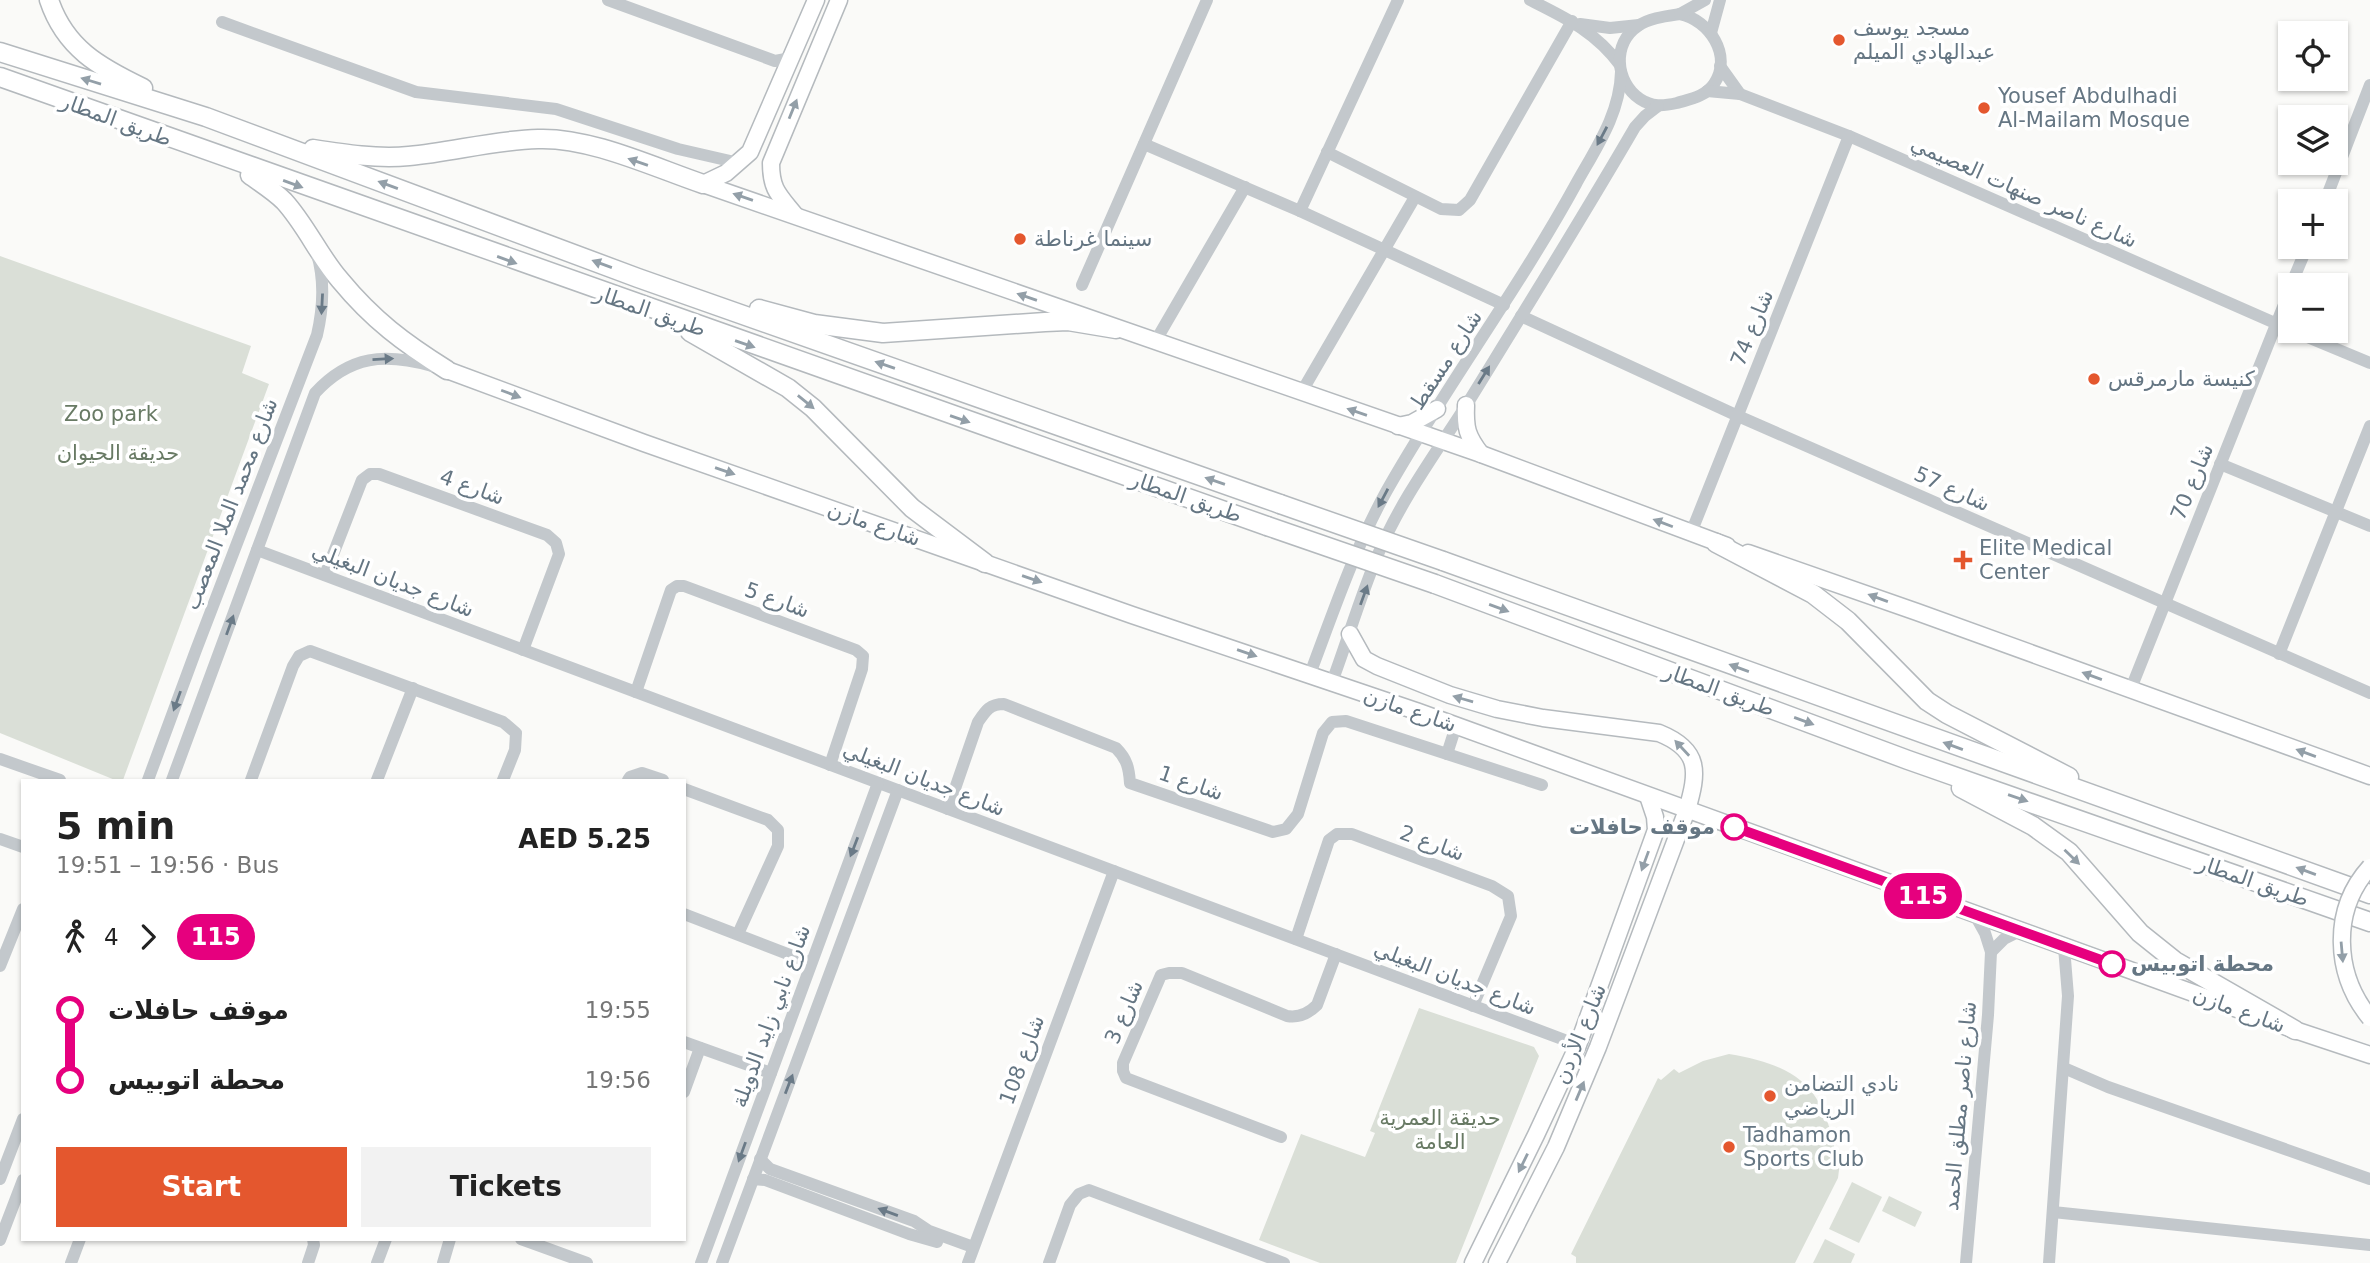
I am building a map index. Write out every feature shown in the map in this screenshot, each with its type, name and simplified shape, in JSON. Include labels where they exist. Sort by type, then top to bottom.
[{"type":"highway","points":[[49,0],[71,41],[106,71],[206,117]]},
{"type":"highway","name":"طريق المطار","points":[[0,52],[206,117],[638,278],[1443,561],[2370,894]]},
{"type":"highway","name":"طريق المطار","points":[[0,77],[664,316],[1435,584],[1908,760],[2370,922]]},
{"type":"highway","points":[[0,87],[59,99]]},
{"type":"highway","points":[[272,142],[373,156],[407,156],[538,139],[583,143],[703,184]]},
{"type":"highway","points":[[206,153],[247,173],[283,201],[312,237],[338,278],[370,314],[407,345],[447,370]]},
{"type":"highway","points":[[638,278],[814,324],[864,332],[902,333],[973,325],[1068,321],[1116,329]]},
{"type":"highway","points":[[664,316],[788,387],[813,408],[904,501],[985,563]]},
{"type":"highway","points":[[1716,543],[1813,594],[1847,621],[1909,684],[1937,707],[2124,806]]},
{"type":"highway","points":[[1908,760],[2032,826],[2068,852],[2140,933],[2175,961],[2295,1030]]},
{"type":"main road","points":[[703,184],[726,173],[745,158],[783,64],[816,0]]},
{"type":"main road","points":[[794,215],[771,181],[771,163],[839,0]]},
{"type":"main road","points":[[745,158],[771,163]]},
{"type":"main road","points":[[703,184],[1422,433],[1716,543],[1852,589],[2370,776]]},
{"type":"main road","name":"شارع مازن","points":[[447,370],[985,563],[1460,727],[1975,915],[2370,1055]]},
{"type":"main road","points":[[1466,405],[1465,423],[1470,440],[1481,454]]},
{"type":"main road","points":[[1398,426],[1412,423],[1437,409]]},
{"type":"main road","name":"شارع الأردن","points":[[1350,634],[1364,659],[1450,695],[1497,709],[1543,718],[1659,733],[1675,740],[1687,751],[1693,762],[1695,782],[1687,810],[1598,1047],[1556,1147],[1497,1263]]},
{"type":"main road","name":"شارع الأردن","points":[[1473,1263],[1578,1045],[1656,830],[1657,823],[1648,796]]},
{"type":"main road","points":[[2370,867],[2353,890],[2346,909],[2341,950],[2351,990],[2370,1018]]},
{"type":"main road","points":[[1610,956],[1619,954],[1631,962]]},
{"type":"main road","points":[[1536,1135],[1543,1146],[1556,1147]]},
{"type":"street","points":[[608,0],[783,64]]},
{"type":"street","points":[[1082,285],[1206,0]]},
{"type":"street","points":[[1300,211],[1398,0]]},
{"type":"street","points":[[1530,0],[1574,22],[1599,40],[1620,68],[1627,86],[1637,97],[1658,106],[1698,97],[1714,83],[1720,66],[1712,33],[1699,20],[1680,14]]},
{"type":"street","points":[[1574,22],[1610,28],[1639,25],[1680,14],[1705,0]]},
{"type":"street","points":[[1712,33],[1720,0]]},
{"type":"street","points":[[222,22],[416,92],[555,109],[678,149],[745,158]]},
{"type":"street","points":[[1327,152],[1441,209],[1459,210],[1470,200],[1574,22]]},
{"type":"street","points":[[1620,68],[1622,48],[1626,39],[1639,25]]},
{"type":"street","points":[[1720,66],[1740,94]]},
{"type":"street","name":"شارع مسقط","points":[[1310,674],[1360,543],[1386,493],[1552,229],[1614,113],[1620,89],[1620,68]]},
{"type":"street","points":[[2330,189],[2370,85]]},
{"type":"street","name":"شارع ناصر صنهات العصيمي","points":[[1707,91],[1740,94],[1849,136],[2276,324]]},
{"type":"street","name":"شارع مسقط","points":[[1332,682],[1379,551],[1405,502],[1441,440],[1466,405],[1566,245],[1635,127],[1658,106]]},
{"type":"street","name":"شارع 74","points":[[1691,533],[1849,136]]},
{"type":"street","points":[[1144,144],[1300,211],[1504,305]]},
{"type":"street","points":[[1154,342],[1245,187]]},
{"type":"street","points":[[1301,393],[1415,197]]},
{"type":"street","points":[[1552,229],[1556,240],[1566,245]]},
{"type":"street","name":"شارع محمد الملا المعصب","points":[[148,779],[301,378],[321,318],[323,293],[320,264],[312,237]]},
{"type":"street","points":[[1534,257],[1546,256],[1551,263],[1550,270]]},
{"type":"street","name":"شارع 57","points":[[1521,316],[1738,416],[2370,693]]},
{"type":"street","name":"شارع 70","points":[[2130,691],[2278,319]]},
{"type":"street","name":"شارع ناصر صنهات العصيمي","points":[[2323,343],[2370,363]]},
{"type":"street","name":"شارع محمد الملا المعصب","points":[[172,779],[316,393],[335,375],[360,361],[403,358],[447,370]]},
{"type":"street","points":[[301,378],[313,380],[316,393]]},
{"type":"street","points":[[2279,654],[2370,426]]},
{"type":"street","points":[[2220,464],[2370,526]]},
{"type":"street","name":"شارع 4","points":[[325,575],[362,480],[370,474],[379,474],[547,535],[556,543],[559,554],[523,650]]},
{"type":"street","name":"شارع جديان البغيلي","points":[[257,550],[1578,1045]]},
{"type":"street","name":"شارع 5","points":[[636,692],[671,590],[677,586],[684,586],[856,650],[863,656],[863,669],[830,765]]},
{"type":"street","points":[[196,650],[203,661],[216,662]]},
{"type":"street","points":[[251,779],[293,666],[299,656],[310,650],[503,722],[516,733],[515,750],[503,779]]},
{"type":"street","points":[[185,678],[199,678],[206,690]]},
{"type":"street","points":[[377,779],[413,688]]},
{"type":"street","name":"شارع 1","points":[[948,809],[978,722],[986,709],[994,704],[1004,704],[1116,748],[1129,767],[1130,783],[1273,832],[1286,829],[1298,814],[1323,733],[1332,722],[1346,721],[1542,785]]},
{"type":"street","points":[[1450,755],[1460,727]]},
{"type":"street","points":[[0,758],[57,779]]},
{"type":"street","points":[[629,779],[642,773],[660,779]]},
{"type":"street","name":"شارع نابي زايد الدويلة","points":[[701,1263],[878,783]]},
{"type":"street","points":[[686,790],[768,820],[778,830],[778,846],[738,934]]},
{"type":"street","name":"شارع نابي زايد الدويلة","points":[[722,1263],[898,790]]},
{"type":"street","name":"شارع 2","points":[[1296,939],[1329,840],[1337,834],[1352,834],[1492,886],[1508,896],[1511,916],[1473,1006]]},
{"type":"street","points":[[0,839],[21,846]]},
{"type":"street","points":[[845,871],[852,877],[865,878]]},
{"type":"street","name":"شارع 108","points":[[971,1255],[1114,871]]},
{"type":"street","points":[[836,896],[846,892],[855,899],[855,905]]},
{"type":"street","points":[[0,966],[21,914]]},
{"type":"street","points":[[686,915],[811,963]]},
{"type":"street","name":"شارع ناصر مطلق الحمد","points":[[1966,1263],[1991,952],[1975,915]]},
{"type":"street","points":[[1991,952],[2004,939],[2020,931]]},
{"type":"street","points":[[2049,1263],[2068,996],[2064,947]]},
{"type":"street","name":"شارع 3","points":[[1281,1137],[1126,1078],[1123,1063],[1161,975],[1169,972],[1182,973],[1295,1017],[1311,1011],[1317,1005],[1336,954]]},
{"type":"street","points":[[686,1043],[771,1073]]},
{"type":"street","points":[[686,1086],[700,1048]]},
{"type":"street","points":[[2064,1068],[2108,1087],[2370,1179]]},
{"type":"street","points":[[0,1179],[21,1124]]},
{"type":"street","points":[[760,1159],[770,1169],[800,1186],[912,1228],[927,1238],[971,1255]]},
{"type":"street","points":[[753,1179],[800,1186]]},
{"type":"street","points":[[0,1240],[21,1185]]},
{"type":"street","points":[[1049,1263],[1070,1205],[1079,1194],[1088,1190],[1284,1263]]},
{"type":"street","points":[[2053,1212],[2370,1245]]},
{"type":"street","points":[[71,1263],[79,1241]]},
{"type":"street","points":[[308,1263],[313,1241]]},
{"type":"street","points":[[377,1263],[385,1241]]},
{"type":"street","points":[[443,1263],[449,1241]]},
{"type":"street","points":[[526,1241],[587,1263]]},
{"type":"green space","name":"حديقة الحيوان","points":[[0,256],[251,346],[242,373],[269,384],[123,779],[113,779],[0,733]]},
{"type":"green space","name":"حديقة العمرية العامة","points":[[1419,1008],[1534,1047],[1539,1056],[1456,1263],[1320,1263],[1259,1240],[1301,1134],[1365,1157],[1375,1133],[1370,1131]]},
{"type":"green space","name":"Tadhamon Sports Club","points":[[1729,1054],[1775,1066],[1806,1085],[1817,1099],[1832,1136],[1837,1161],[1840,1162],[1838,1178],[1795,1263],[1576,1263],[1576,1257],[1571,1254],[1658,1078],[1661,1080],[1674,1069],[1679,1073],[1703,1061]]},
{"type":"green space","points":[[1852,1182],[1882,1197],[1859,1243],[1829,1229]]},
{"type":"green space","points":[[1889,1196],[1922,1212],[1915,1227],[1882,1211]]},
{"type":"green space","points":[[1825,1239],[1855,1254],[1851,1263],[1813,1263]]},
{"type":"bus line","name":"115","points":[[1734,827],[2112,964]]},
{"type":"place","name":"مسجد يوسف عبدالهادي الميلم","points":[[1839,40]]},
{"type":"place","name":"Yousef Abdulhadi Al-Mailam Mosque","points":[[1984,108]]},
{"type":"place","name":"سينما غرناطة","points":[[1020,239]]},
{"type":"place","name":"كنيسة مارمرقس","points":[[2094,379]]},
{"type":"place","name":"Elite Medical Center","points":[[1963,560]]},
{"type":"place","name":"موقف حافلات","points":[[1734,827]]},
{"type":"place","name":"محطة اتوبيس","points":[[2112,964]]},
{"type":"place","name":"نادي التضامن الرياضي","points":[[1770,1096]]},
{"type":"place","name":"Tadhamon Sports Club","points":[[1729,1147]]},
{"type":"park label","name":"Zoo park","points":[[111,414]]}]
